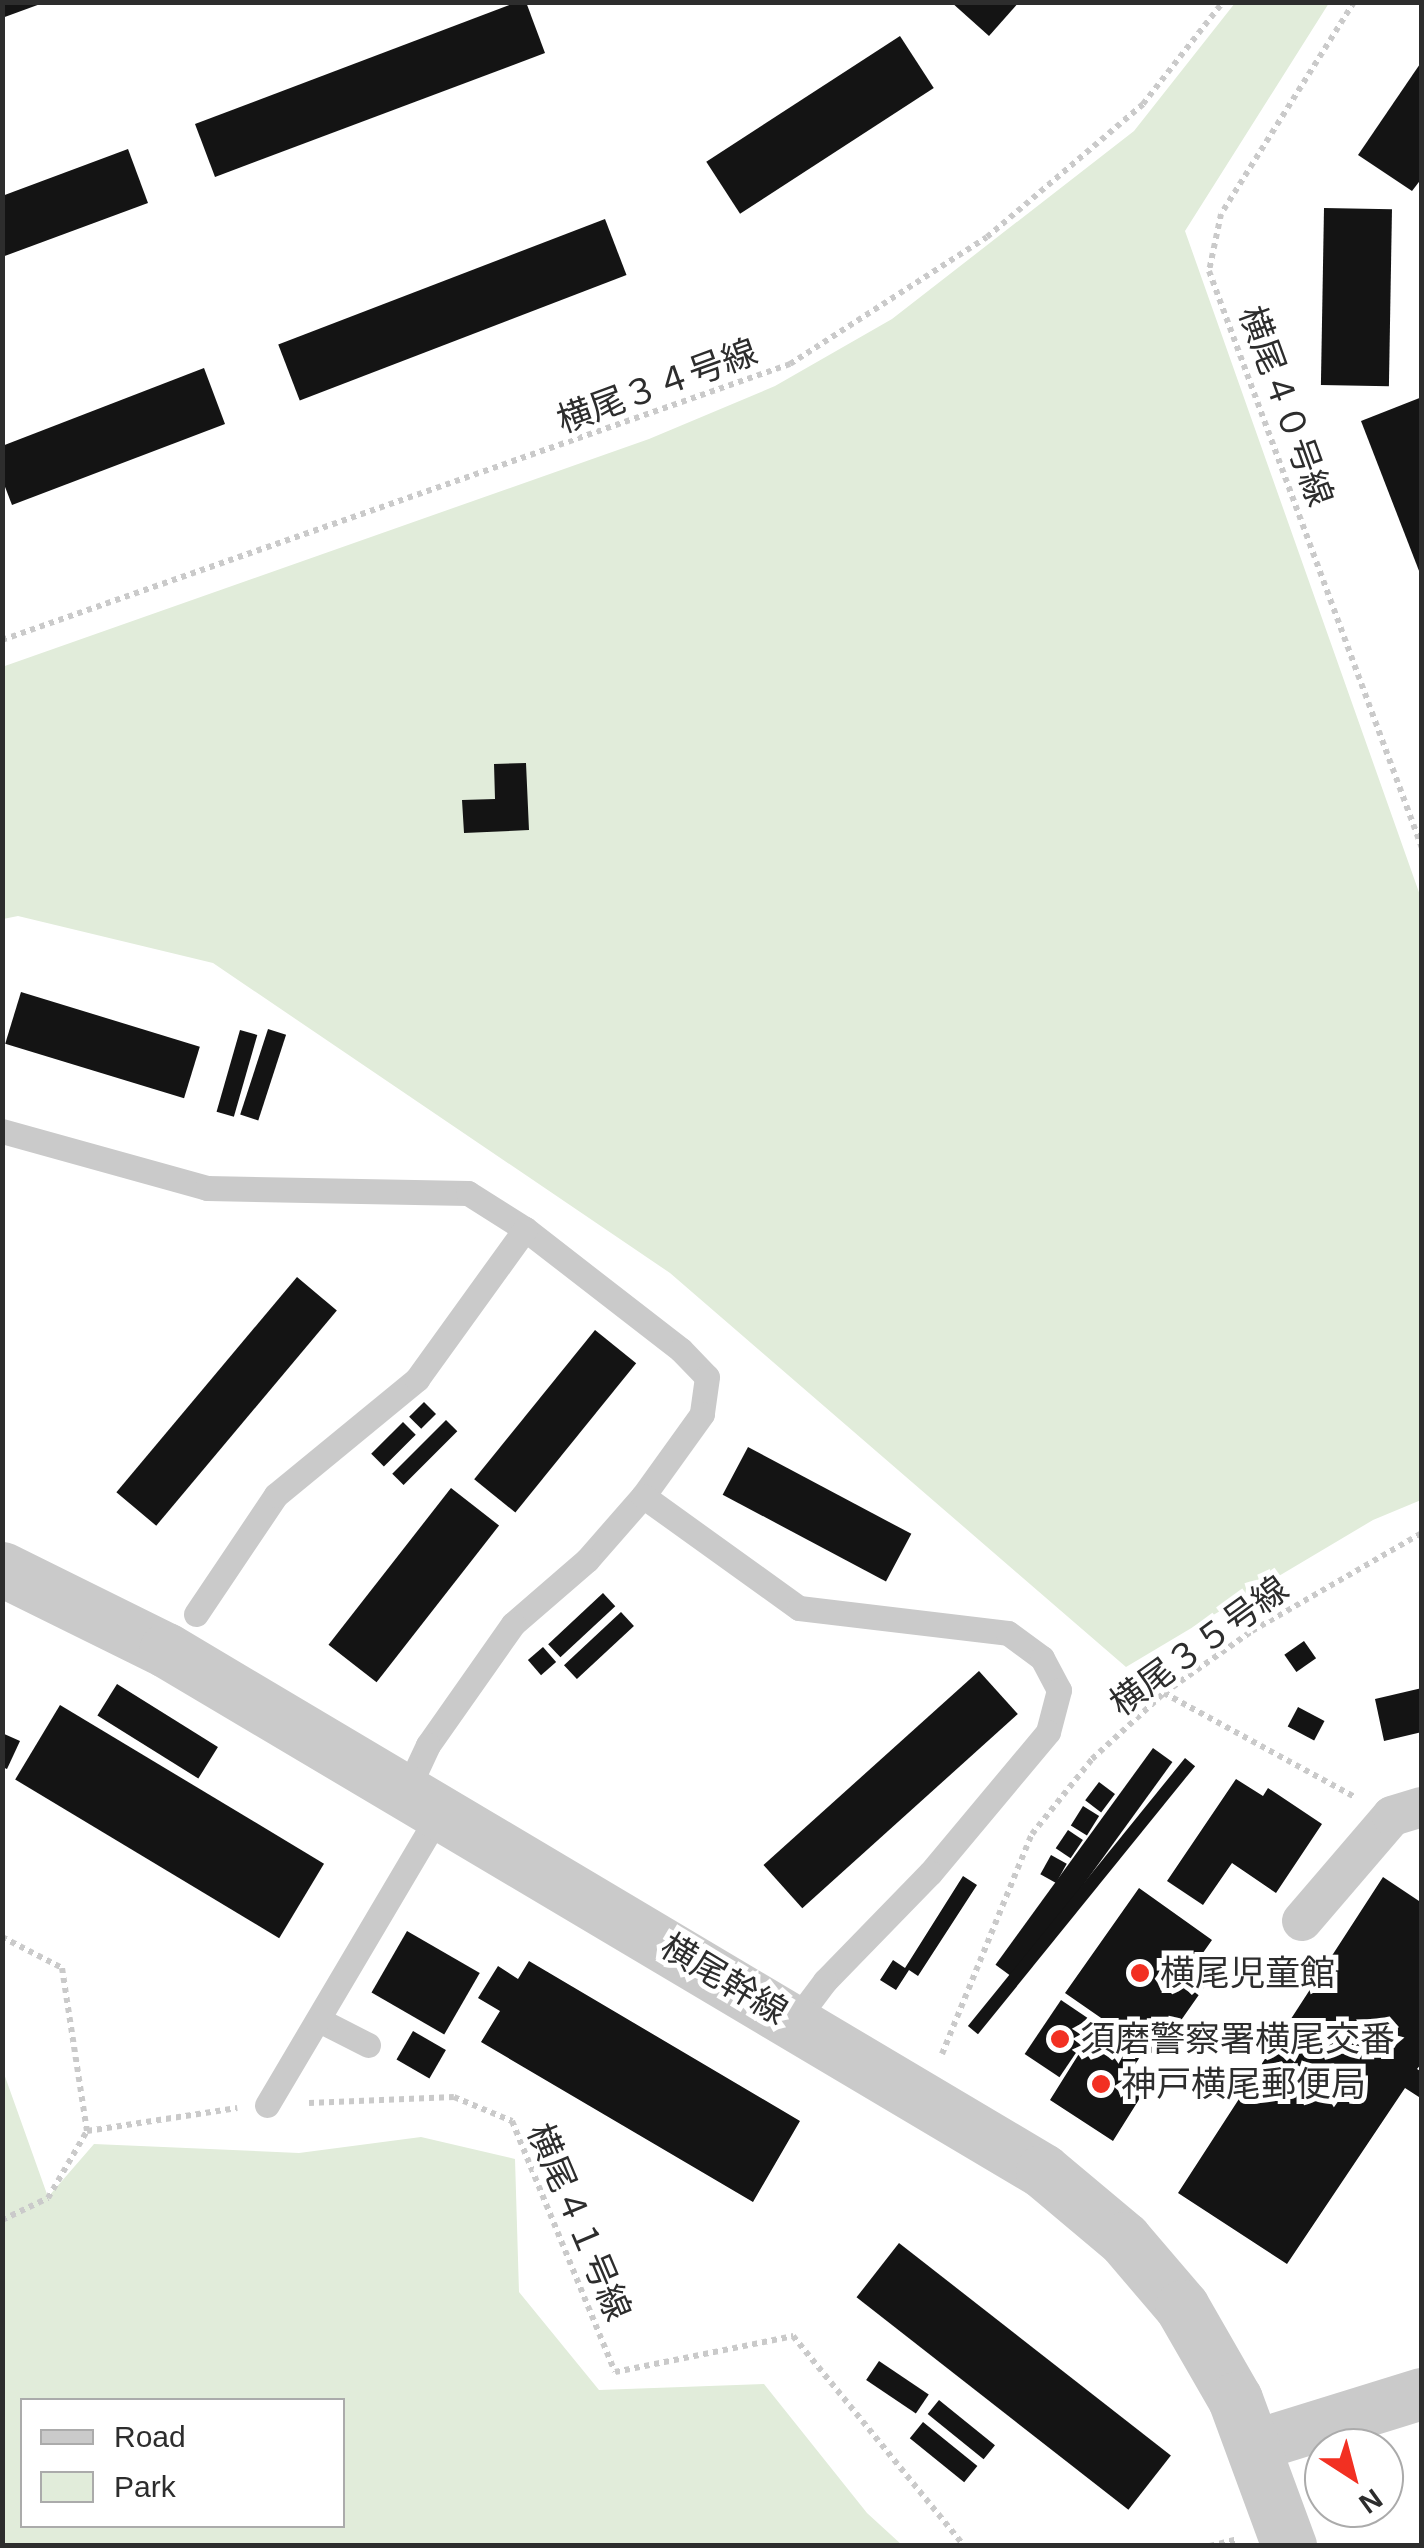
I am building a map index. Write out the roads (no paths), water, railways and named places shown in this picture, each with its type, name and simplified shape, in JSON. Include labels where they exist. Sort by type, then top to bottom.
[{"type":"street","name":"横尾幹線","points":[[2,1569],[166,1650],[795,2020],[1043,2171],[1124,2239],[1199,2334],[1235,2399],[1254,2446],[1268,2541]]},
{"type":"street","points":[[1302,1921],[1406,1811]]},
{"type":"street","points":[[1254,2446],[1422,2394]]},
{"type":"lane","points":[[2,1131],[207,1188],[468,1193],[526,1229],[681,1350],[708,1377],[702,1414],[644,1496],[587,1560],[514,1624],[428,1745],[424,1800],[318,2020],[268,2105]]},
{"type":"lane","points":[[196,1614],[276,1495],[418,1379],[526,1229]]},
{"type":"lane","points":[[644,1496],[799,1608],[1008,1633],[1042,1658],[1059,1690],[1048,1732],[930,1873],[825,1981],[795,2020]]},
{"type":"lane","points":[[318,2020],[368,2045]]},
{"type":"place","name":"横尾児童館","points":[[1140,1973]]},
{"type":"place","name":"須磨警察署横尾交番","points":[[1060,2039]]},
{"type":"place","name":"神戸横尾郵便局","points":[[1101,2084]]}]
